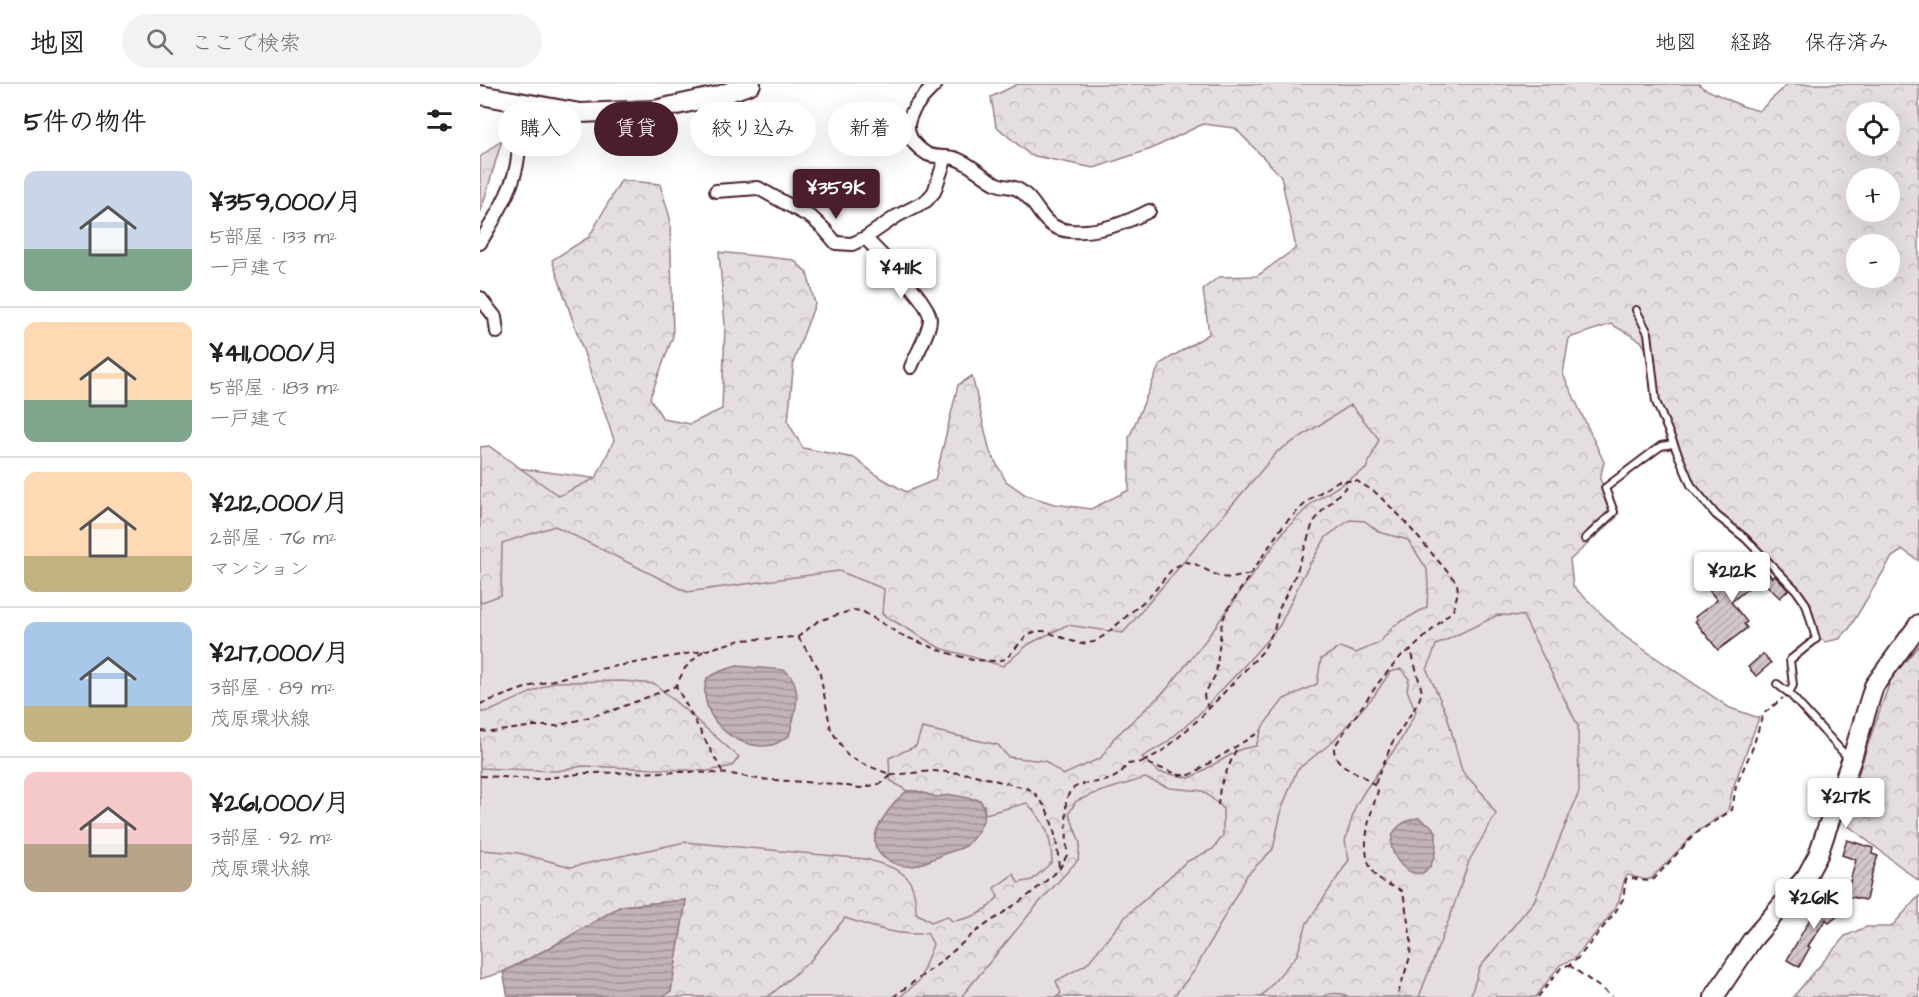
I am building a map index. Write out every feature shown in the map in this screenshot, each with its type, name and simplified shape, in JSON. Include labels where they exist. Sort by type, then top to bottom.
[{"type":"main road","points":[[480,95],[580,112],[654,110],[718,96],[751,84]]},
{"type":"main road","points":[[1714,997],[1752,940],[1806,878],[1818,855],[1874,686],[1919,624]]},
{"type":"street","points":[[936,84],[909,118],[908,131],[914,144],[928,154],[954,158],[976,168],[996,183],[1019,190],[1032,202],[1042,218],[1057,228],[1071,231],[1103,228],[1132,220],[1149,211]]},
{"type":"street","points":[[480,243],[510,185],[518,157],[518,131],[511,100]]},
{"type":"street","points":[[716,191],[758,188],[812,218],[836,243],[852,244],[926,201],[934,192],[946,157]]},
{"type":"street","points":[[865,238],[891,265],[927,309],[930,320],[911,367]]},
{"type":"street","points":[[480,298],[495,317],[497,332]]},
{"type":"lane","points":[[1636,310],[1648,333],[1656,402],[1691,485],[1716,515],[1746,538],[1796,590],[1806,604],[1816,639],[1790,660],[1793,685],[1790,693]]},
{"type":"lane","points":[[1585,539],[1614,512],[1605,488],[1653,451],[1661,446],[1673,444]]},
{"type":"lane","points":[[1777,684],[1790,693],[1851,761]]},
{"type":"path","points":[[1209,708],[1204,695],[1216,674],[1222,622],[1228,608],[1284,524],[1310,499],[1338,481],[1357,482],[1375,492],[1400,516],[1457,583],[1458,592],[1453,610],[1411,650],[1402,655],[1379,682],[1334,747],[1334,754],[1338,762],[1375,784],[1378,791],[1370,815],[1366,843],[1368,858],[1374,874],[1387,885],[1403,892],[1411,939],[1410,957],[1397,997]]},
{"type":"path","points":[[893,997],[1059,870],[1067,855],[1067,795],[1072,789],[1081,784],[1104,782],[1122,772],[1127,764],[1143,762],[1164,750],[1209,708],[1263,651],[1274,630],[1279,609],[1296,574],[1313,523],[1352,481]]},
{"type":"path","points":[[480,704],[528,687],[583,672],[703,651],[741,640],[798,637],[818,621],[853,610],[862,611],[901,635],[932,647],[972,660],[996,662],[1006,659],[1027,635],[1037,631],[1044,631],[1080,644],[1094,642],[1151,595],[1173,568],[1186,562],[1193,563],[1220,577],[1232,578],[1251,574]]},
{"type":"path","points":[[798,637],[819,669],[831,730],[848,756],[891,775],[934,771],[971,774],[1029,789],[1035,793],[1048,813],[1058,852],[1059,870]]},
{"type":"path","points":[[1375,784],[1392,743],[1418,703],[1422,692],[1411,650]]},
{"type":"path","points":[[480,731],[556,726],[614,710],[676,686],[685,668],[703,651]]},
{"type":"path","points":[[676,686],[724,774]]},
{"type":"path","points":[[1538,997],[1561,968],[1579,957],[1614,914],[1623,898],[1626,879],[1648,882],[1654,879],[1695,834],[1732,810],[1736,786],[1753,747],[1763,714],[1790,693]]},
{"type":"path","points":[[1143,762],[1180,775],[1190,775],[1261,731]]},
{"type":"path","points":[[1218,805],[1220,787],[1237,747]]},
{"type":"path","points":[[480,776],[539,779],[586,773],[724,774],[860,788],[879,784],[891,775]]},
{"type":"path","points":[[1569,965],[1613,997]]},
{"type":"green space","points":[[1018,84],[1699,84],[1742,106],[1759,111],[1788,84],[1919,84],[1919,561],[1903,550],[1892,557],[1849,629],[1839,639],[1825,642],[1818,637],[1807,598],[1749,538],[1710,505],[1695,484],[1675,444],[1658,395],[1656,378],[1647,351],[1641,341],[1611,324],[1569,338],[1563,374],[1604,462],[1600,479],[1617,517],[1570,560],[1573,586],[1624,636],[1730,708],[1759,718],[1733,788],[1728,811],[1694,834],[1652,878],[1646,880],[1628,875],[1625,878],[1619,901],[1610,916],[1574,959],[1560,965],[1536,997],[1470,997],[1480,967],[1534,901],[1579,792],[1578,726],[1523,616],[1498,615],[1436,645],[1427,670],[1447,715],[1462,771],[1483,794],[1496,814],[1469,861],[1419,997],[1349,997],[1335,993],[1322,997],[1261,997],[1297,955],[1307,923],[1349,860],[1345,841],[1356,805],[1399,743],[1416,712],[1407,690],[1409,679],[1401,669],[1390,672],[1374,696],[1331,743],[1297,770],[1282,808],[1273,849],[1247,875],[1195,970],[1173,997],[1057,997],[1061,993],[1056,981],[1087,964],[1126,916],[1186,862],[1213,849],[1223,836],[1223,808],[1203,791],[1170,788],[1145,778],[1076,801],[1069,813],[1080,843],[1078,860],[1037,905],[961,997],[900,997],[919,981],[933,944],[927,933],[906,934],[875,928],[845,918],[810,961],[768,997],[663,997],[671,991],[686,900],[621,906],[555,945],[503,972],[480,979],[480,850],[519,853],[571,867],[685,842],[866,859],[889,866],[904,875],[913,889],[916,913],[931,922],[947,916],[952,921],[959,920],[983,911],[998,897],[994,888],[1014,874],[1018,883],[1032,880],[1052,862],[1049,837],[1043,823],[1027,803],[985,814],[984,805],[952,795],[936,797],[917,791],[907,791],[890,780],[889,758],[916,746],[922,728],[998,745],[1008,757],[1045,761],[1063,775],[1101,758],[1114,738],[1166,690],[1205,641],[1283,532],[1313,502],[1366,469],[1379,439],[1351,405],[1278,451],[1123,633],[1067,625],[1029,644],[1003,666],[940,648],[882,614],[884,589],[839,571],[687,592],[555,526],[502,543],[501,595],[480,603],[480,447],[489,446],[559,496],[596,478],[614,440],[552,260],[589,237],[621,180],[660,184],[670,218],[673,336],[650,398],[663,419],[690,424],[722,409],[725,325],[719,252],[794,260],[807,273],[815,304],[794,360],[788,422],[803,448],[854,458],[878,476],[906,492],[935,480],[958,385],[972,376],[990,452],[1006,481],[1026,495],[1054,504],[1091,509],[1129,490],[1129,438],[1160,364],[1209,334],[1203,289],[1219,277],[1257,276],[1296,248],[1281,176],[1235,128],[1203,124],[1151,149],[1094,168],[1030,155],[996,126],[991,97]],"holes":[[[1350,520],[1365,521],[1379,532],[1408,540],[1427,569],[1427,607],[1395,625],[1379,643],[1356,653],[1340,647],[1321,659],[1317,684],[1284,699],[1263,726],[1256,746],[1241,749],[1190,778],[1159,772],[1142,757],[1166,743],[1196,717],[1280,625],[1303,576],[1326,537]]]},
{"type":"green space","points":[[498,143],[498,153],[480,214],[480,157]]},
{"type":"green space","points":[[1390,372],[1631,697],[1506,997],[699,997],[728,939],[480,906],[480,468],[510,467],[690,491],[1099,526]]},
{"type":"green space","points":[[1919,645],[1919,881],[1846,824],[1851,798],[1891,679]]},
{"type":"green space","points":[[622,681],[655,684],[739,757],[732,766],[708,771],[583,766],[557,771],[480,768],[480,712],[490,711],[554,682]]},
{"type":"green space","points":[[1919,896],[1919,997],[1793,997],[1845,936],[1866,927],[1891,927]]},
{"type":"shaded area","points":[[737,666],[784,670],[791,676],[797,692],[797,701],[789,736],[778,743],[758,746],[745,743],[732,737],[713,717],[707,705],[705,692],[707,678]]},
{"type":"shaded area","points":[[907,791],[917,791],[936,797],[952,795],[980,800],[984,812],[982,823],[964,847],[913,866],[892,863],[877,849],[875,836],[888,811]]},
{"type":"shaded area","points":[[1418,818],[1436,831],[1436,846],[1433,860],[1426,871],[1416,873],[1406,869],[1397,860],[1392,848],[1392,836],[1401,825]]},
{"type":"shaded area","points":[[686,900],[671,991],[663,997],[508,997],[503,972],[555,945],[621,906]]},
{"type":"building","points":[[1760,562],[1772,578],[1775,576],[1788,590],[1780,598],[1760,579],[1731,602],[1747,622],[1744,624],[1747,628],[1718,650],[1695,621],[1697,619],[1695,617],[1717,600],[1704,584],[1717,573],[1724,582],[1749,564],[1752,567]]},
{"type":"building","points":[[1763,654],[1771,663],[1756,676],[1748,667]]},
{"type":"building","points":[[1847,840],[1873,848],[1872,854],[1878,856],[1866,900],[1846,896],[1856,860],[1842,855]]},
{"type":"building","points":[[1828,898],[1844,911],[1829,923],[1826,919],[1808,946],[1810,947],[1799,967],[1787,960],[1815,910]]}]
